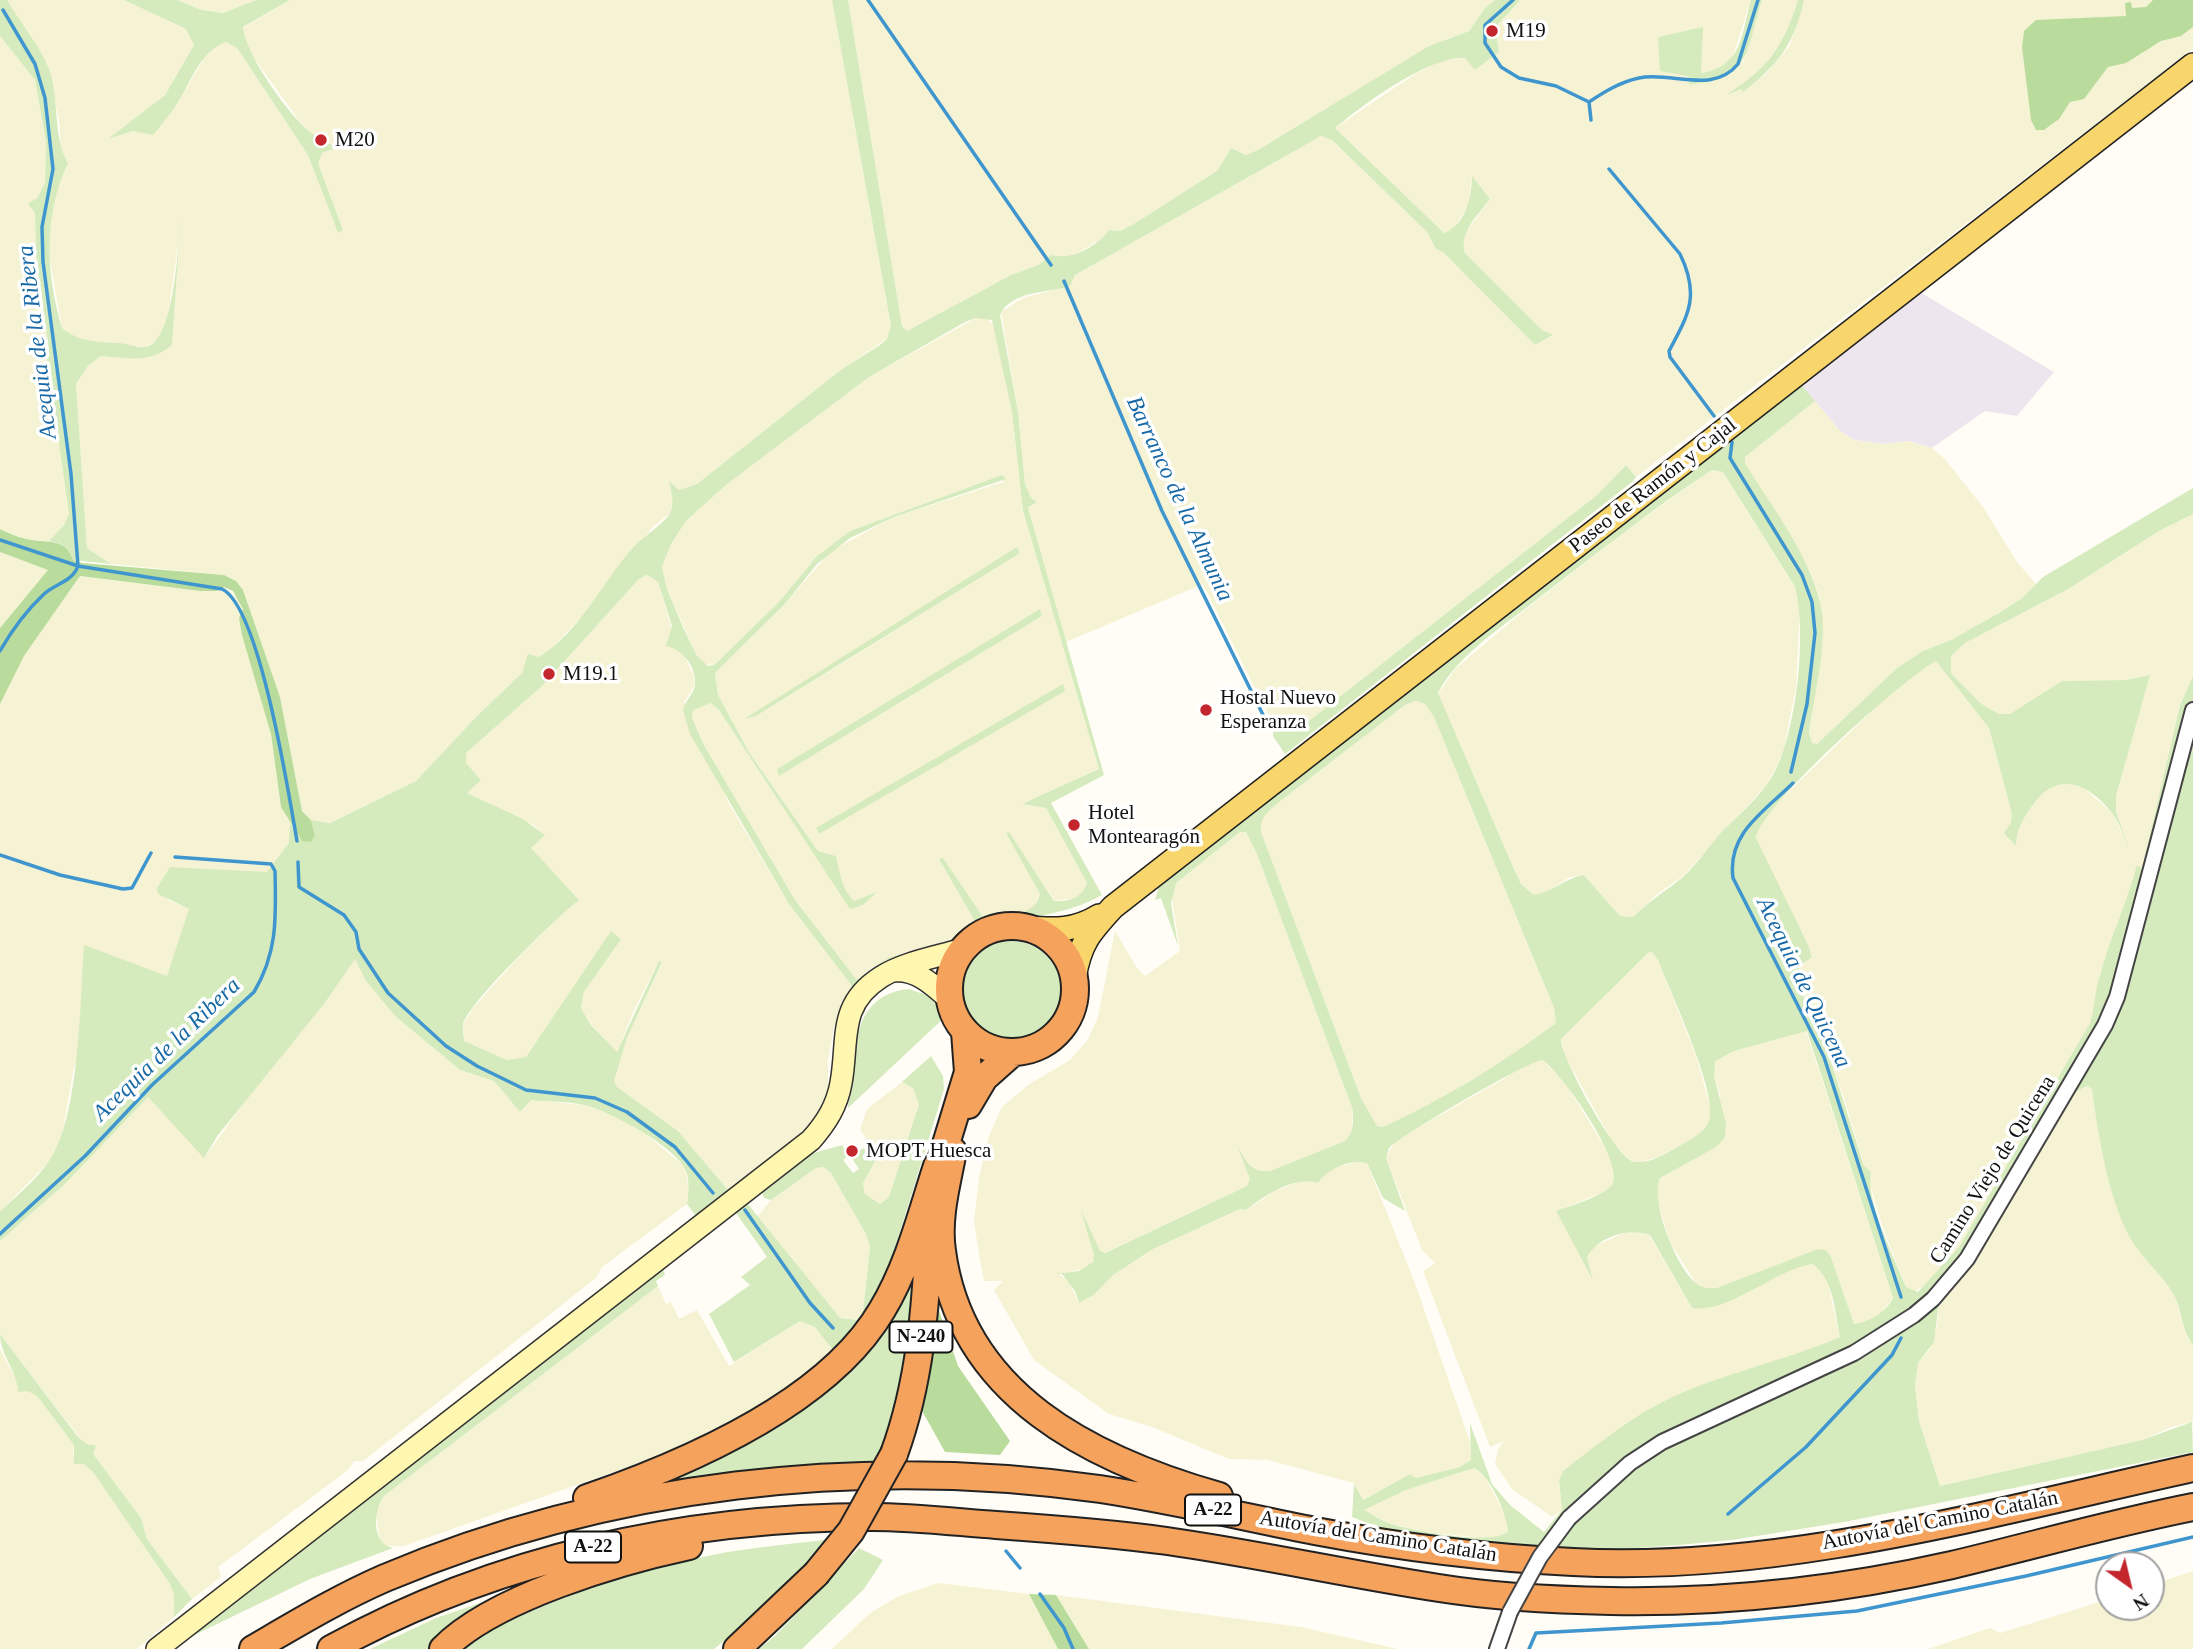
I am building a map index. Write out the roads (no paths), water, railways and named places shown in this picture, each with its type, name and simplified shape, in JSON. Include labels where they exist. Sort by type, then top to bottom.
[{"type":"highway","points":[[1010,926],[1028,928],[1041,933],[1058,947],[1070,964],[1074,978],[1073,1002],[1063,1025],[1038,1046],[1011,1054],[976,1075],[965,1032],[950,1000],[951,973],[963,949],[976,937],[992,929],[1010,926]]},
{"type":"highway","points":[[965,1032],[984,1045],[1011,1054]]},
{"type":"highway","name":"N-240","points":[[737,1649],[816,1574],[851,1531],[894,1454],[910,1406],[917,1370],[930,1216],[947,1151],[976,1075]]},
{"type":"highway","points":[[947,1151],[941,1220],[942,1251],[957,1308],[986,1363],[1009,1389],[1066,1434],[1097,1450],[1188,1487],[1242,1503],[1417,1539],[1570,1559],[1629,1560],[1754,1555]]},
{"type":"highway","points":[[380,1581],[497,1529],[676,1464],[739,1433],[818,1380],[854,1347],[882,1311],[909,1256],[947,1151]]},
{"type":"highway","name":"Autovía del Camino Catalán","points":[[253,1649],[380,1581],[488,1540],[606,1508],[711,1489],[848,1476],[998,1479],[1098,1489],[1334,1534],[1496,1557],[1578,1563],[1754,1555],[1902,1531],[2193,1468]]},
{"type":"highway","name":"Autovía del Camino Catalán","points":[[331,1649],[380,1622],[490,1577],[595,1546],[771,1521],[874,1517],[1163,1540],[1444,1589],[1607,1601],[1674,1601],[1850,1584],[1946,1566],[2193,1507]]},
{"type":"highway","points":[[443,1649],[459,1633],[481,1619],[529,1597],[607,1569],[673,1549],[758,1531],[874,1517]]},
{"type":"main road","name":"Paseo de Ramón y Cajal","points":[[1113,907],[2193,65]]},
{"type":"main road","points":[[1028,928],[1061,930],[1083,926],[1113,907]]},
{"type":"main road","points":[[1074,978],[1079,950],[1087,934],[1113,907]]},
{"type":"street","name":"Camino Viejo de Quicena","points":[[1497,1649],[1510,1612],[1539,1557],[1569,1518],[1630,1463],[1662,1442],[1854,1353],[1914,1315],[1933,1299],[1967,1259],[2105,1025],[2117,997],[2193,710]]},
{"type":"street","points":[[156,1649],[811,1140],[827,1121],[838,1096],[849,1015],[871,984],[892,971],[963,949]]},
{"type":"street","points":[[892,971],[919,976],[950,1000]]},
{"type":"waterway","name":"Barranco de la Almunia","points":[[868,0],[1051,265]]},
{"type":"waterway","points":[[1513,0],[1485,25],[1485,43],[1501,67],[1519,78],[1556,86],[1589,102]]},
{"type":"waterway","points":[[1589,102],[1606,91],[1639,78],[1704,80],[1728,73],[1738,64],[1758,0]]},
{"type":"waterway","name":"Acequia de la Ribera","points":[[0,651],[31,607],[44,594],[72,575],[78,566],[71,474],[43,262],[42,227],[53,169],[45,98],[35,64],[3,10]]},
{"type":"waterway","name":"Acequia de Quicena","points":[[1589,102],[1591,120]]},
{"type":"waterway","name":"Acequia de Quicena","points":[[1609,169],[1680,254],[1686,268],[1690,281],[1690,304],[1669,351],[1670,357],[1714,416]]},
{"type":"waterway","name":"Barranco de la Almunia","points":[[1064,281],[1162,511],[1270,729]]},
{"type":"waterway","name":"Acequia de Quicena","points":[[1732,442],[1730,458],[1802,575],[1812,602],[1815,633],[1807,704],[1791,772]]},
{"type":"waterway","points":[[0,540],[78,566],[222,589],[236,603],[249,630],[271,705],[297,841]]},
{"type":"waterway","name":"Acequia de Quicena","points":[[1793,783],[1750,824],[1742,836],[1736,848],[1733,878],[1824,1057],[1901,1297]]},
{"type":"waterway","name":"Acequia de la Ribera","points":[[0,855],[60,875],[123,889],[132,888],[151,853]]},
{"type":"waterway","name":"Acequia de la Ribera","points":[[0,1234],[85,1156],[152,1085],[254,992],[262,977],[268,963],[274,933],[275,871],[271,864],[175,857]]},
{"type":"waterway","points":[[298,862],[299,887],[344,915],[356,932],[359,949],[388,993],[446,1046],[477,1066],[526,1090],[595,1098],[627,1112],[675,1147],[713,1193]]},
{"type":"waterway","points":[[745,1210],[810,1303],[833,1328]]},
{"type":"waterway","name":"Acequia de Quicena","points":[[1728,1514],[1806,1447],[1892,1355],[1901,1338]]},
{"type":"waterway","points":[[1529,1649],[1536,1633],[1721,1623],[1857,1611],[2026,1576],[2193,1537]]},
{"type":"waterway","points":[[1006,1551],[1020,1568]]},
{"type":"waterway","points":[[1040,1594],[1064,1628],[1073,1649]]},
{"type":"place","name":"M19","points":[[1492,31]]},
{"type":"place","name":"M20","points":[[321,140]]},
{"type":"place","name":"M19.1","points":[[549,674]]},
{"type":"place","name":"Hostal Nuevo Esperanza","points":[[1206,710]]},
{"type":"place","name":"Hotel Montearagón","points":[[1074,825]]},
{"type":"place","name":"MOPT Huesca","points":[[852,1151]]}]
